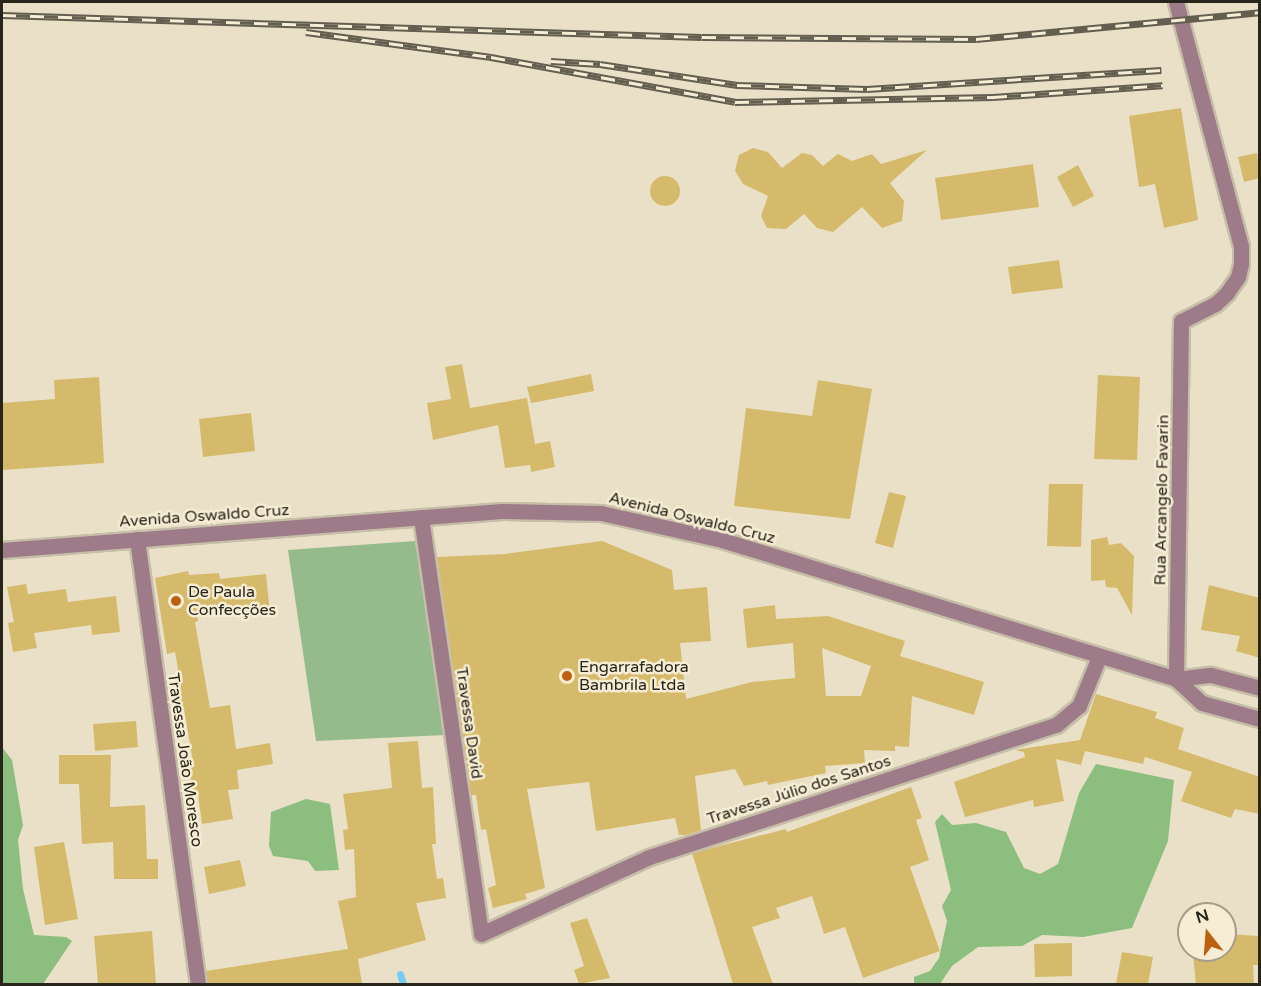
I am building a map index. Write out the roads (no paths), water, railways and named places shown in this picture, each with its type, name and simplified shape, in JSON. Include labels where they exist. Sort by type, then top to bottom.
[{"type":"street","name":"Rua Arcangelo Favarin","points":[[1176,2],[1240,247],[1238,277],[1227,293],[1215,304],[1181,321],[1176,679]]},
{"type":"street","name":"Avenida Oswaldo Cruz","points":[[2,550],[501,511],[601,513],[722,540],[1176,679],[1211,675],[1260,688]]},
{"type":"street","name":"Travessa David","points":[[421,518],[482,933]]},
{"type":"street","name":"Travessa João Moresco","points":[[137,539],[198,984]]},
{"type":"street","name":"Travessa Júlio dos Santos","points":[[482,933],[649,857],[1056,725],[1079,706],[1099,657]]},
{"type":"street","name":"Avenida Oswaldo Cruz","points":[[1176,679],[1202,703],[1260,719]]},
{"type":"waterway","points":[[400,974],[403,984]]},
{"type":"railway","points":[[2,15],[702,37],[976,39],[1260,12]]},
{"type":"railway","points":[[306,32],[491,57],[735,102],[993,97],[1163,85]]},
{"type":"railway","points":[[551,61],[600,64],[737,85],[867,89],[1161,70]]},
{"type":"place","name":"De Paula Confecções","points":[[176,601]]},
{"type":"place","name":"Engarrafadora Bambrila Ltda","points":[[567,676]]}]
